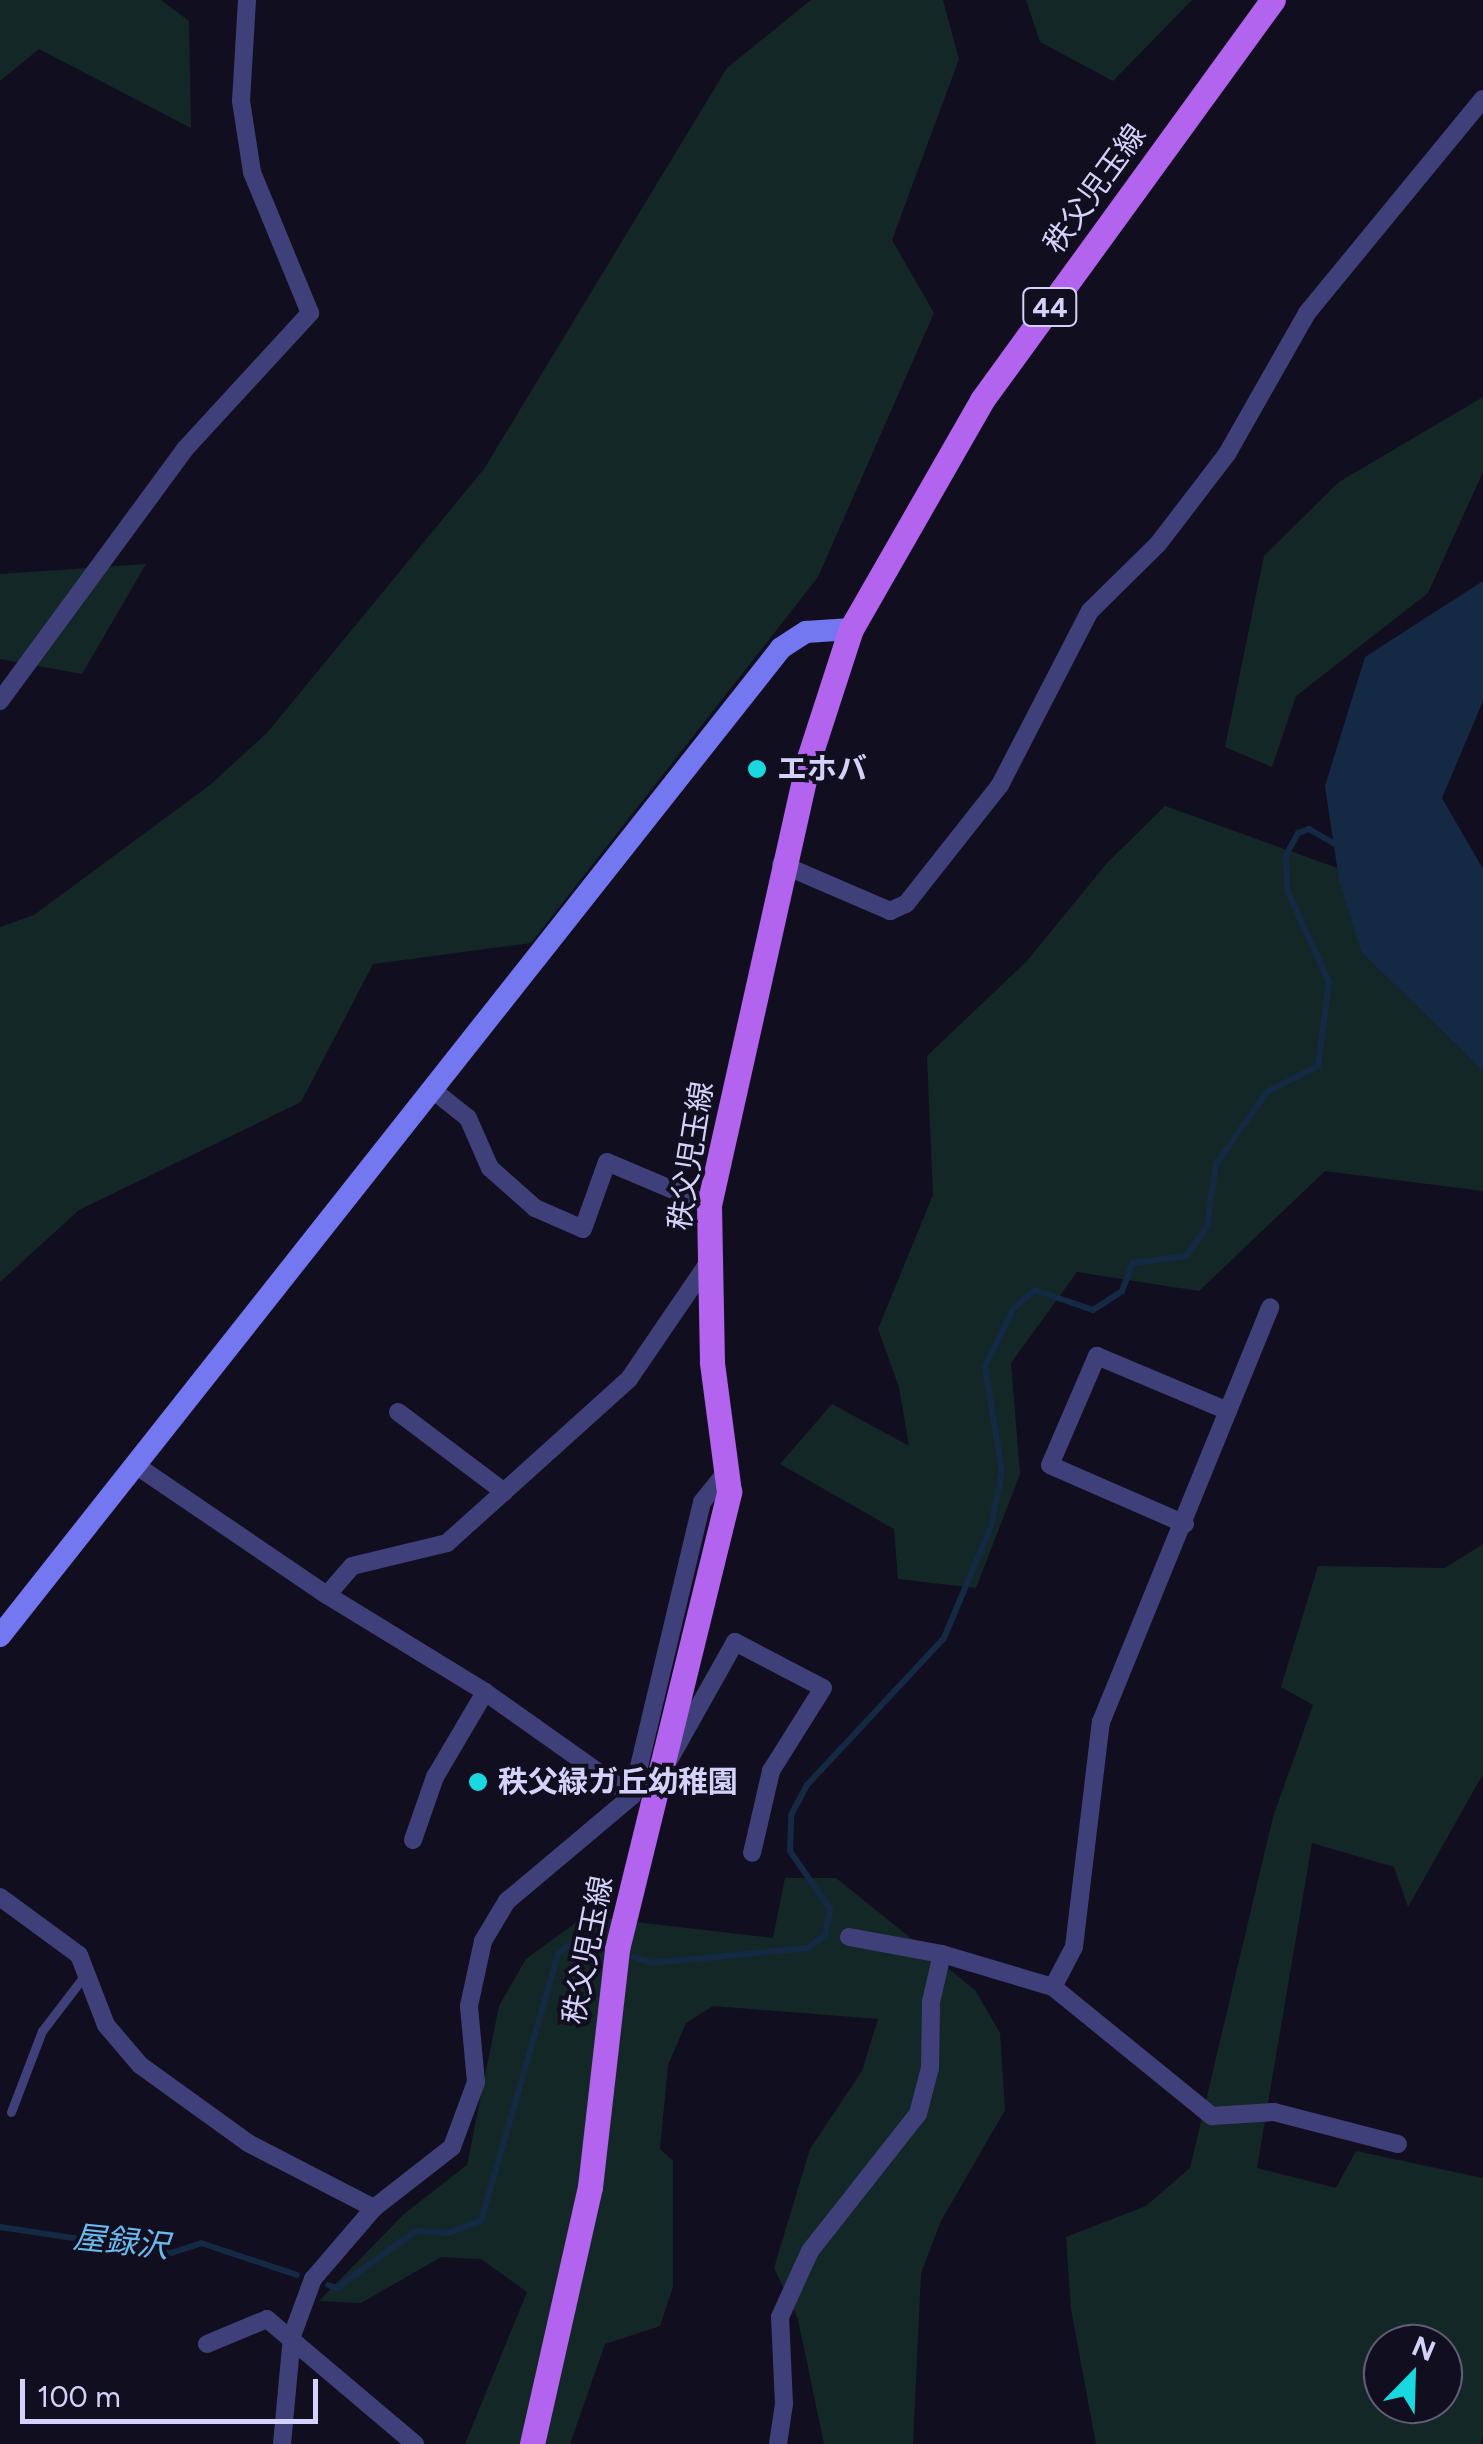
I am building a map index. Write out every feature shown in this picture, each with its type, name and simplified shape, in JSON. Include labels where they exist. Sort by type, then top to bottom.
[{"type":"main road","name":"秩父児玉線","points":[[532,2444],[590,2188],[617,1949],[729,1492],[708,1262],[709,1205],[782,864],[851,630],[982,400],[1272,0]]},
{"type":"street","points":[[0,700],[185,449],[310,314],[252,172],[241,101],[247,0]]},
{"type":"street","points":[[782,864],[890,911],[906,904],[1000,785],[1090,611],[1158,544],[1226,454],[1307,312],[1483,99]]},
{"type":"street","points":[[0,1636],[781,648],[806,632],[851,630]]},
{"type":"street","points":[[434,1091],[468,1118],[490,1168],[534,1208],[582,1229],[607,1162],[709,1205]]},
{"type":"street","points":[[327,1595],[352,1566],[448,1543],[629,1379],[708,1262]]},
{"type":"street","points":[[1053,1987],[1074,1946],[1102,1722],[1270,1307]]},
{"type":"street","points":[[1185,1524],[1050,1464],[1098,1356],[1228,1411]]},
{"type":"street","points":[[398,1412],[504,1492]]},
{"type":"street","points":[[134,1464],[327,1595],[485,1692],[632,1796]]},
{"type":"street","points":[[282,2444],[292,2336],[313,2279],[374,2208],[452,2147],[476,2082],[469,2006],[483,1941],[507,1901],[632,1796],[702,1502],[726,1472]]},
{"type":"street","points":[[660,1776],[735,1642],[823,1688],[771,1771],[752,1853]]},
{"type":"street","points":[[413,1840],[435,1777],[485,1692]]},
{"type":"street","points":[[0,1896],[79,1956],[106,2025],[140,2065],[248,2143],[374,2208]]},
{"type":"street","points":[[848,1937],[942,1954],[1053,1987],[1212,2116],[1274,2112],[1398,2144]]},
{"type":"street","points":[[778,2444],[784,2404],[780,2317],[810,2252],[918,2114],[930,2068],[930,2002],[942,1954]]},
{"type":"street","points":[[207,2344],[267,2320],[292,2336],[414,2444]]},
{"type":"lane","points":[[11,2112],[42,2031],[86,1974]]},
{"type":"green space","points":[[0,0],[161,0],[189,21],[191,128],[39,49],[0,81]]},
{"type":"green space","points":[[811,0],[943,0],[959,59],[892,240],[934,313],[818,577],[531,943],[373,964],[301,1102],[79,1210],[0,1282],[0,927],[34,915],[210,785],[267,733],[484,469],[727,68]]},
{"type":"green space","points":[[1026,0],[1192,0],[1113,81],[1040,42]]},
{"type":"green space","points":[[1483,397],[1483,472],[1428,593],[1296,696],[1272,767],[1225,747],[1264,556],[1339,482]]},
{"type":"green space","points":[[146,564],[82,674],[0,659],[0,574]]},
{"type":"green space","points":[[1165,806],[1337,868],[1361,952],[1483,1071],[1483,1191],[1325,1171],[1199,1291],[1077,1272],[1011,1363],[1020,1474],[976,1588],[898,1579],[894,1529],[780,1464],[832,1404],[909,1446],[899,1387],[878,1329],[933,1195],[927,1056],[1027,961],[1107,863]]},
{"type":"green space","points":[[1483,1544],[1483,1774],[1408,1907],[1394,1867],[1312,1843],[1257,2168],[1336,2188],[1356,2151],[1483,2178],[1483,2436],[1480,2444],[1096,2444],[1071,2309],[1066,2237],[1146,2206],[1190,2168],[1273,1817],[1313,1705],[1281,1687],[1318,1566],[1445,1568]]},
{"type":"green space","points":[[785,1878],[836,1878],[975,1990],[1000,2033],[1005,2110],[941,2221],[921,2273],[913,2444],[824,2444],[798,2319],[774,2268],[810,2149],[862,2071],[878,2019],[713,2006],[686,2023],[668,2065],[660,2149],[673,2161],[673,2287],[660,2326],[605,2344],[570,2444],[465,2444],[527,2292],[481,2259],[441,2257],[361,2303],[319,2301],[404,2214],[467,2165],[499,2006],[526,1959],[585,1916],[773,1938]]},
{"type":"water","points":[[1483,581],[1483,701],[1442,798],[1483,869],[1483,1071],[1361,952],[1339,880],[1325,786],[1365,657]]},
{"type":"waterway","points":[[634,1957],[653,1963],[808,1948],[825,1935],[830,1909],[790,1851],[791,1815],[807,1785],[944,1638],[991,1526],[1002,1472],[985,1366],[1013,1309],[1035,1290],[1093,1310],[1122,1291],[1133,1263],[1186,1256],[1207,1227],[1216,1164],[1267,1092],[1318,1066],[1329,982],[1287,890],[1286,855],[1298,833],[1309,829],[1339,846]]},
{"type":"waterway","points":[[328,2285],[337,2288],[416,2231],[449,2233],[481,2221],[558,1954],[575,1940],[599,1947]]},
{"type":"waterway","name":"屋録沢","points":[[0,2227],[171,2253],[201,2243],[297,2275]]},
{"type":"place","name":"エホバ","points":[[757,769]]},
{"type":"place","name":"秩父緑ガ丘幼稚園","points":[[478,1782]]}]
